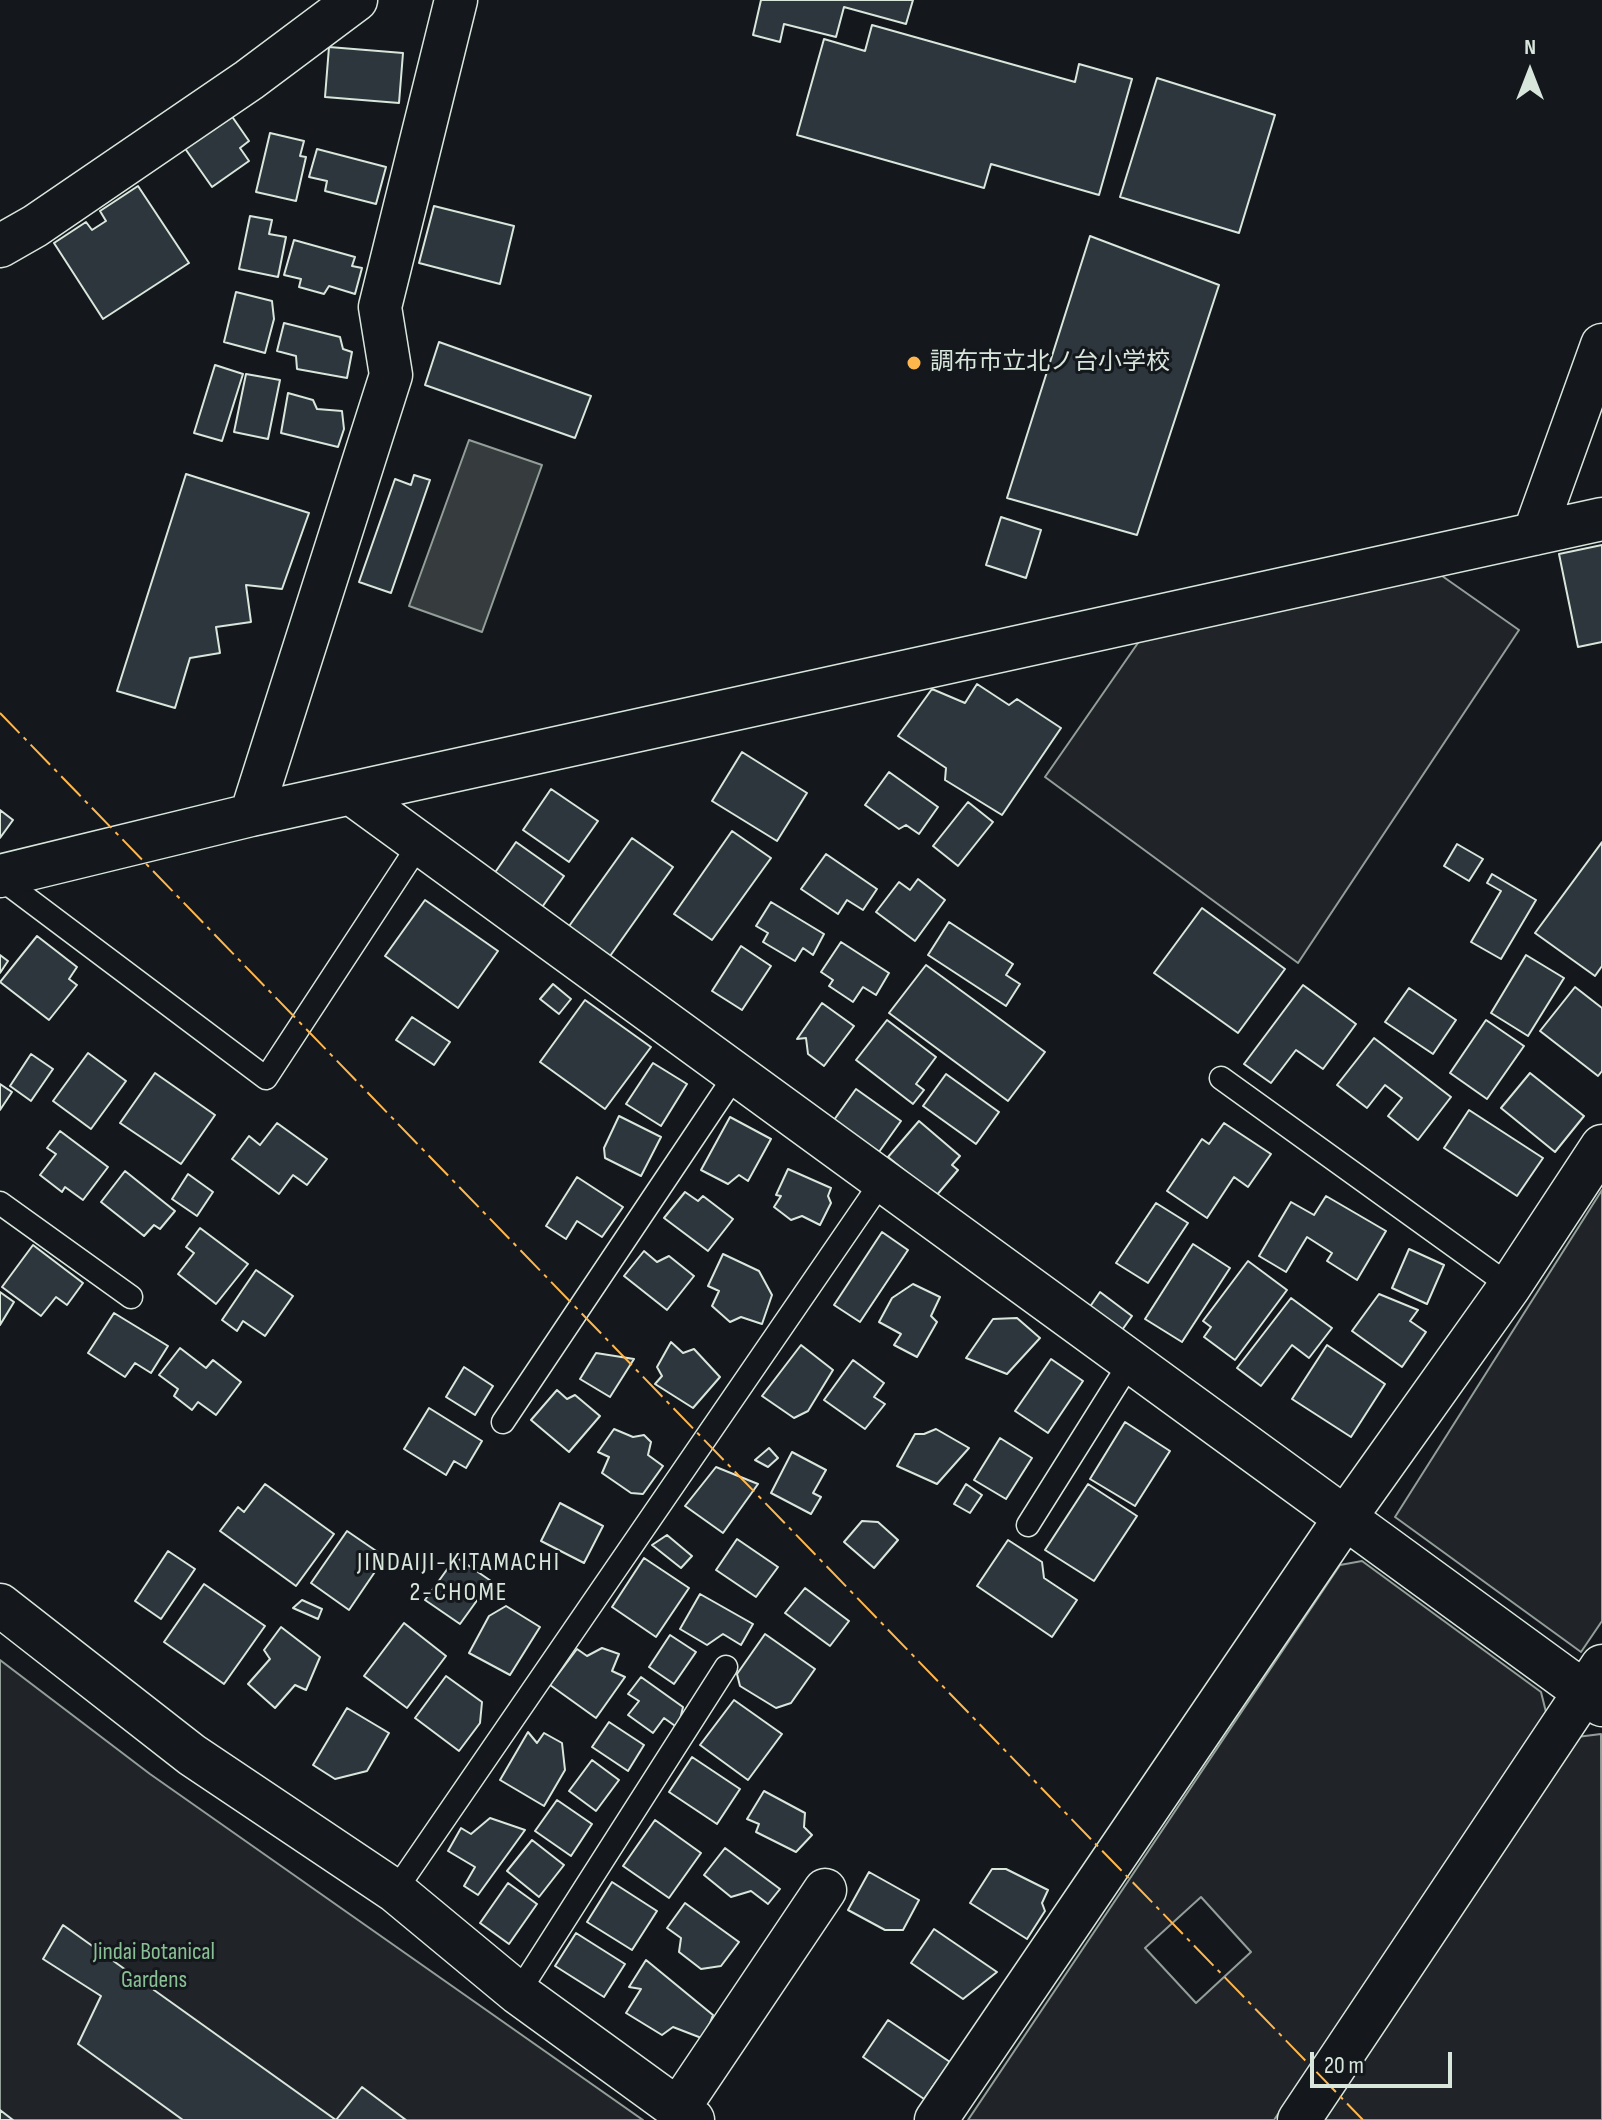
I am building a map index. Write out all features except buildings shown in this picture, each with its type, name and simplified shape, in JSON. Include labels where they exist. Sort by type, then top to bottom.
[{"type":"street","points":[[0,246],[35,226],[249,80],[356,0]]},
{"type":"street","points":[[251,815],[391,375],[380,307],[456,0]]},
{"type":"street","points":[[1534,534],[1602,345]]},
{"type":"street","points":[[0,877],[251,815],[1602,519]]},
{"type":"street","points":[[352,794],[1345,1518],[1596,1688],[1299,2120]]},
{"type":"street","points":[[936,2120],[1345,1518],[1510,1286],[1602,1146]]},
{"type":"street","points":[[0,1605],[192,1755],[395,1891],[518,1993],[686,2114],[825,1890]]},
{"type":"lane","points":[[0,877],[266,1078],[420,843]]},
{"type":"lane","points":[[503,1422],[736,1074]]},
{"type":"lane","points":[[1221,1078],[1510,1286]]},
{"type":"lane","points":[[395,1891],[882,1181]]},
{"type":"lane","points":[[0,1203],[131,1297]]},
{"type":"lane","points":[[1028,1525],[1131,1361]]},
{"type":"lane","points":[[518,1993],[726,1667]]},
{"type":"green space","points":[[1435,571],[1519,630],[1298,963],[1045,777],[1140,640]]},
{"type":"green space","points":[[1602,1190],[1602,1621],[1581,1652],[1395,1517]]},
{"type":"green space","points":[[1362,1561],[1541,1692],[1546,1712],[1274,2120],[968,2120],[1340,1565]],"holes":[[[1201,1897],[1251,1952],[1196,2003],[1145,1948]]]},
{"type":"green space","name":"Jindai Botanical Gardens","points":[[0,1660],[150,1774],[643,2120],[0,2120]]},
{"type":"green space","points":[[1601,1734],[1602,2120],[1322,2120],[1577,1737]]},
{"type":"shaded area","points":[[469,440],[542,465],[482,632],[409,606]]},
{"type":"power","points":[[0,713],[1363,2120]]},
{"type":"place","name":"調布市立北ノ台小学校","points":[[914,363]]},
{"type":"district","name":"JINDAIJI-KITAMACHI 2-CHOME","points":[[459,1578]]}]
